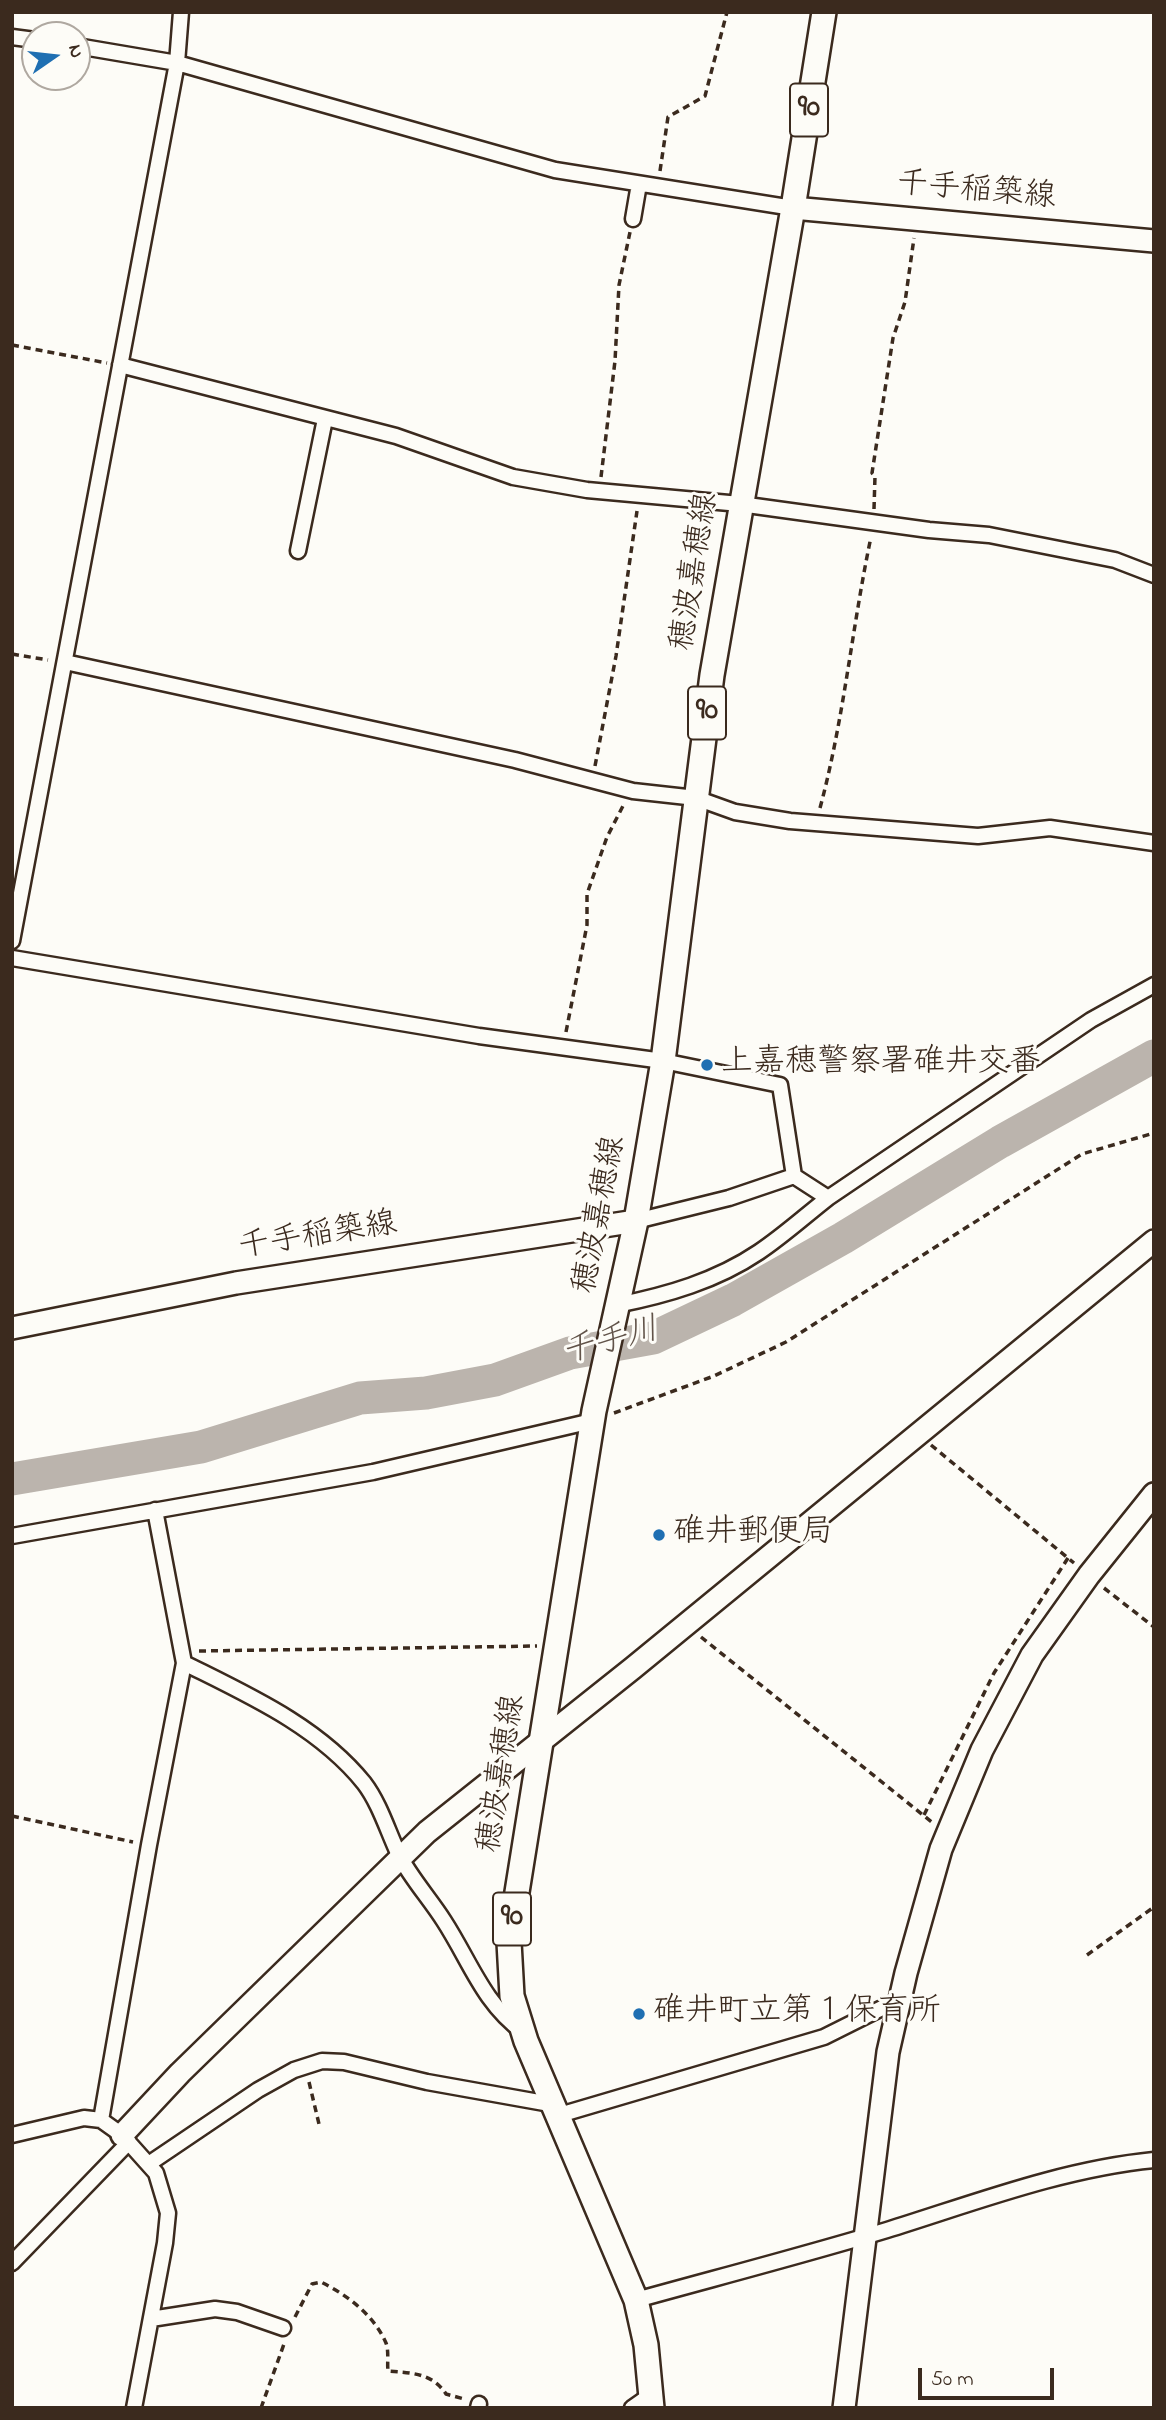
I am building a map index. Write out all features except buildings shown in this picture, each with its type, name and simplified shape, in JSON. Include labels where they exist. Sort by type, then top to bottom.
[{"type":"main road","name":"穂波嘉穂線","points":[[652,2401],[646,2345],[636,2300],[553,2110],[523,2032],[512,1996],[509,1942],[593,1416],[636,1222],[663,1061],[696,798],[740,504],[793,208],[824,12]]},
{"type":"street","points":[[12,941],[177,62],[181,12]]},
{"type":"street","points":[[91,48],[177,62],[555,170],[793,208]]},
{"type":"street","points":[[633,219],[639,184]]},
{"type":"street","name":"千手稲築線","points":[[793,208],[1154,241]]},
{"type":"street","points":[[120,365],[396,436],[513,477],[599,491],[740,504],[874,523],[989,535],[1115,561],[1154,575]]},
{"type":"street","points":[[298,551],[325,419]]},
{"type":"street","points":[[65,662],[515,760],[633,791],[696,798],[735,812],[816,823],[978,836],[1050,828],[1154,843]]},
{"type":"street","points":[[12,958],[564,1048],[663,1061],[780,1085],[794,1176],[828,1198]]},
{"type":"street","points":[[616,1310],[666,1296],[708,1279],[758,1253],[828,1198],[1091,1020],[1154,985]]},
{"type":"street","points":[[636,1222],[729,1198],[794,1176]]},
{"type":"street","name":"千手稲築線","points":[[12,1328],[236,1283],[636,1222]]},
{"type":"street","points":[[12,2263],[126,2139],[190,2063],[400,1857],[1154,1241]]},
{"type":"street","points":[[12,1536],[373,1472],[593,1416]]},
{"type":"street","points":[[844,2408],[888,2052],[947,1835],[982,1750],[1032,1656],[1089,1575],[1154,1494]]},
{"type":"street","points":[[101,2120],[183,1657],[155,1510]]},
{"type":"street","points":[[183,1657],[304,1729],[341,1758],[365,1785],[400,1857],[445,1922],[486,1997],[503,2017],[523,2032]]},
{"type":"street","points":[[150,2163],[258,2090],[305,2066],[321,2062],[344,2062],[553,2110],[824,2037],[900,2000]]},
{"type":"street","points":[[12,2134],[84,2118],[101,2120],[126,2139],[150,2163],[165,2194],[168,2213],[134,2408]]},
{"type":"street","points":[[636,2300],[864,2237],[1031,2185],[1119,2164],[1154,2160]]},
{"type":"street","points":[[151,2319],[215,2309],[237,2312],[283,2328]]},
{"type":"street","points":[[632,2408],[652,2401]]},
{"type":"path","points":[[657,186],[668,117],[705,96],[727,12]]},
{"type":"path","points":[[599,491],[607,442],[619,285],[633,219]]},
{"type":"path","points":[[816,823],[834,756],[852,634],[874,523],[875,476],[872,473],[892,338],[905,302],[916,219]]},
{"type":"path","points":[[12,345],[120,365]]},
{"type":"path","points":[[592,781],[617,656],[640,495]]},
{"type":"path","points":[[12,654],[65,662]]},
{"type":"path","points":[[564,1048],[587,925],[587,894],[607,837],[633,791]]},
{"type":"path","points":[[593,1416],[714,1376],[786,1342],[1082,1154],[1154,1133]]},
{"type":"path","points":[[919,1435],[1154,1627]]},
{"type":"path","points":[[924,1815],[994,1673],[1068,1558]]},
{"type":"path","points":[[685,1625],[947,1835]]},
{"type":"path","points":[[183,1657],[556,1645]]},
{"type":"path","points":[[12,1816],[149,1845]]},
{"type":"path","points":[[1087,1955],[1154,1907]]},
{"type":"path","points":[[305,2066],[319,2124]]},
{"type":"path","points":[[261,2408],[284,2341],[283,2328],[300,2313],[312,2284],[321,2282],[346,2294],[365,2314],[386,2344],[388,2371],[417,2373],[438,2381],[446,2394],[479,2406]]},
{"type":"waterway","name":"千手川","points":[[12,1479],[201,1447],[360,1398],[426,1393],[495,1380],[570,1353],[653,1338],[733,1300],[843,1238],[1000,1142],[1154,1056]]},
{"type":"place","name":"上嘉穂警察署碓井交番","points":[[707,1065]]},
{"type":"place","name":"碓井郵便局","points":[[659,1535]]},
{"type":"place","name":"碓井町立第１保育所","points":[[639,2014]]}]
